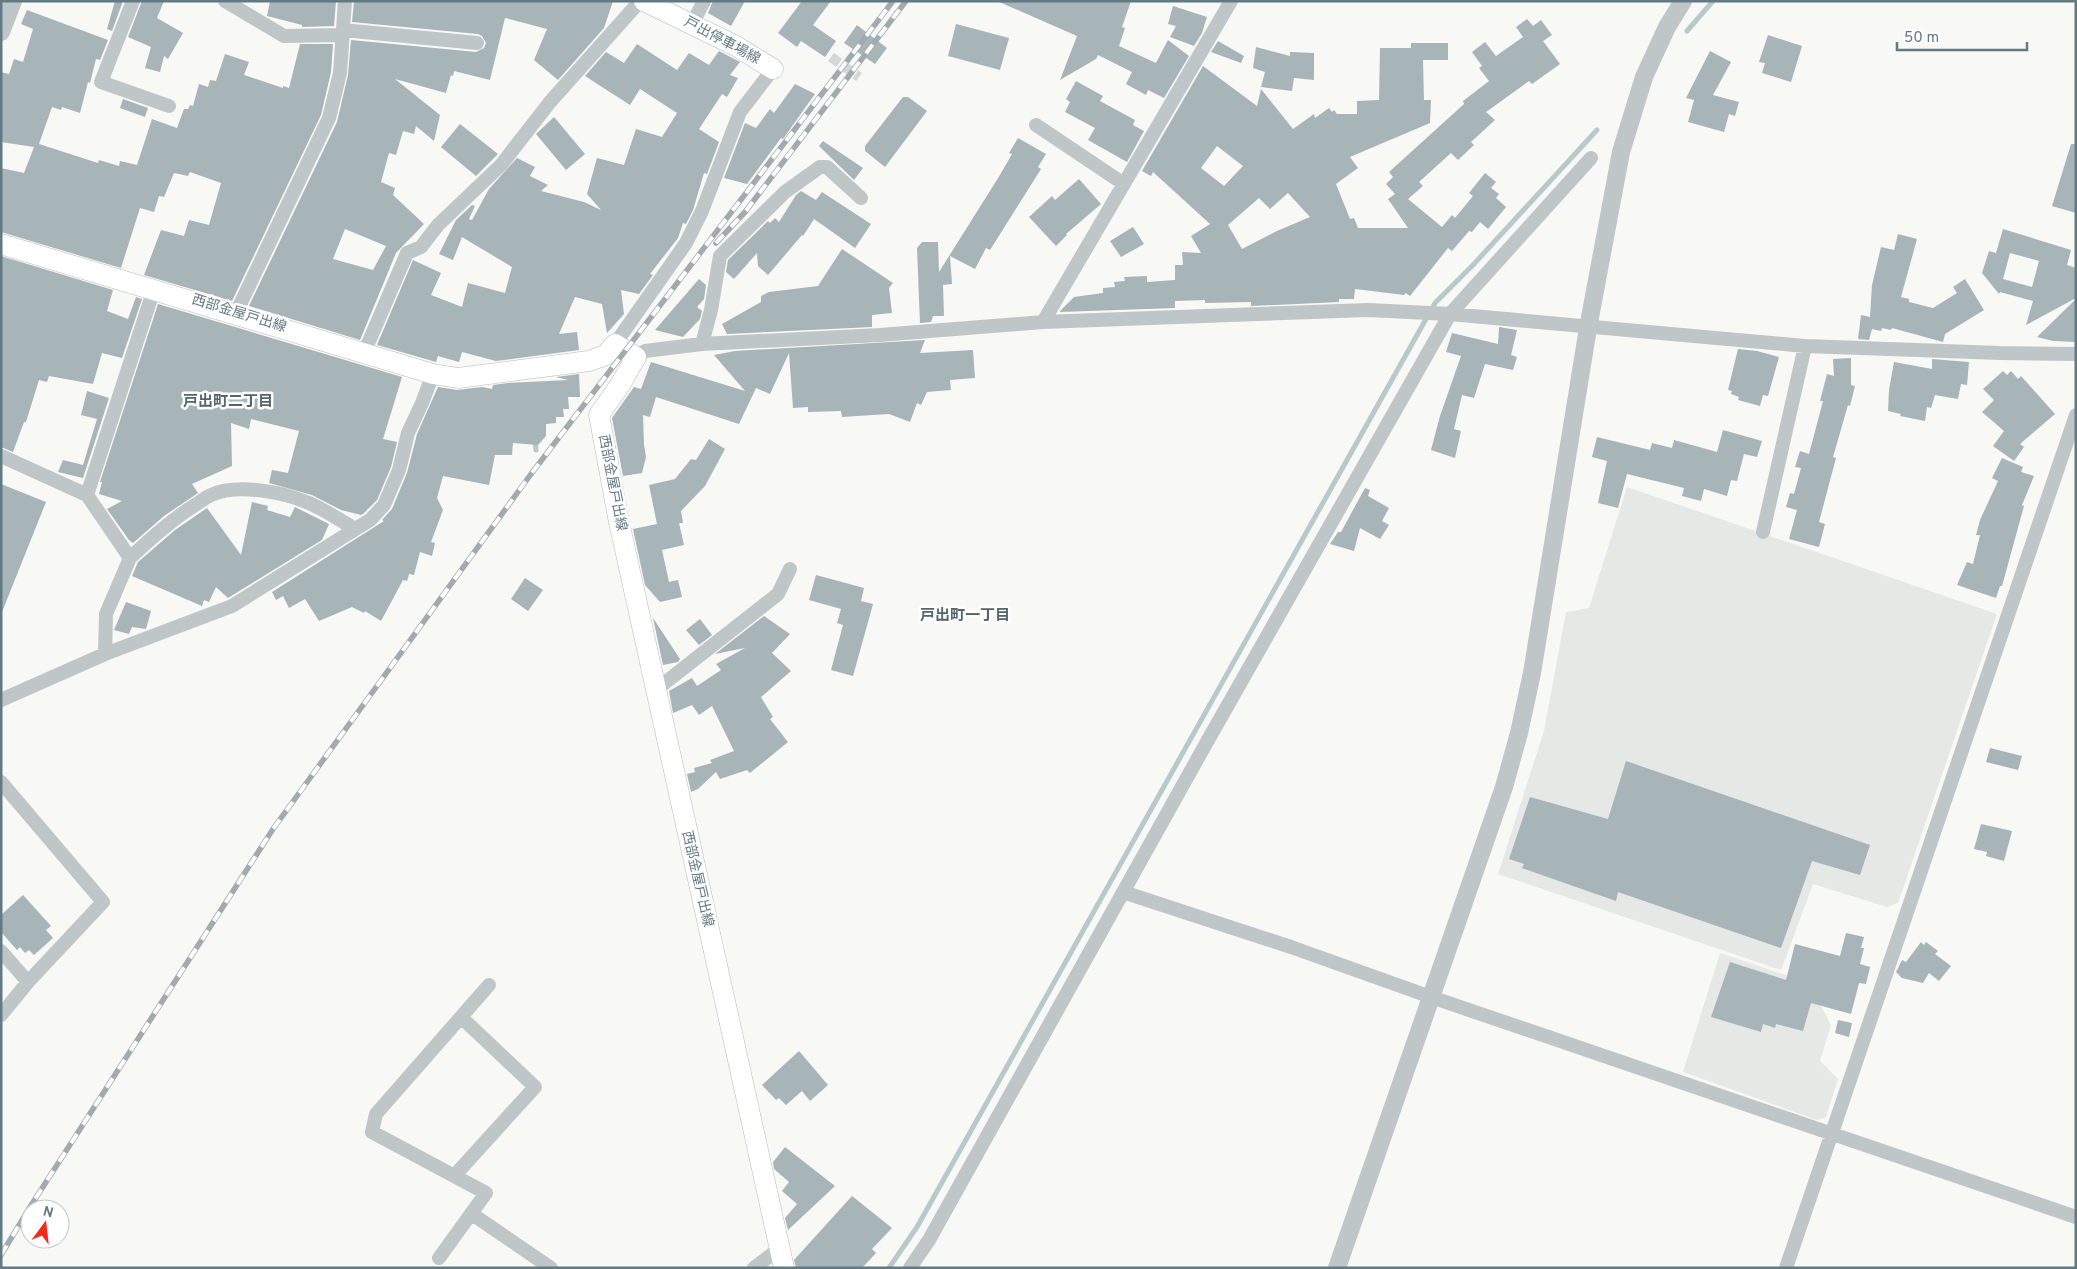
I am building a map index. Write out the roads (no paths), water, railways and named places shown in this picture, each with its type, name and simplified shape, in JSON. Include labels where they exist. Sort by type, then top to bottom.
[{"type":"main road","name":"戸出停車場線","points":[[644,1],[736,46],[772,69]]},
{"type":"main road","name":"西部金屋戸出線","points":[[1,244],[236,313],[433,374],[458,378],[589,361],[606,355],[615,344]]},
{"type":"main road","points":[[615,344],[636,357]]},
{"type":"main road","name":"西部金屋戸出線","points":[[636,357],[599,415],[619,522],[784,1268]]},
{"type":"street","points":[[1,32],[13,1]]},
{"type":"street","points":[[133,1],[101,82],[169,106]]},
{"type":"street","points":[[224,1],[284,36],[343,33],[477,43]]},
{"type":"street","points":[[236,313],[329,118],[340,73],[345,1]]},
{"type":"street","points":[[364,353],[407,253],[421,247],[438,224],[501,165],[550,102],[640,1]]},
{"type":"street","points":[[692,24],[704,1]]},
{"type":"street","points":[[1043,322],[1231,1]]},
{"type":"street","points":[[1337,1268],[1504,787],[1532,673],[1588,328],[1621,152],[1644,77],[1683,1]]},
{"type":"street","points":[[615,344],[686,243],[702,211],[740,112],[772,69]]},
{"type":"street","points":[[1036,125],[1124,184]]},
{"type":"street","points":[[910,1268],[929,1240],[1443,315],[1591,158]]},
{"type":"street","points":[[702,344],[711,310],[720,256],[785,192],[820,167],[827,167],[861,198]]},
{"type":"street","points":[[87,495],[154,289]]},
{"type":"street","points":[[636,357],[646,351],[702,344],[880,335],[1043,322],[1368,310],[1805,346],[2076,354]]},
{"type":"street","points":[[1763,532],[1805,346]]},
{"type":"street","points":[[1,700],[105,654],[232,606],[370,520],[384,505],[399,470],[408,433],[433,374]]},
{"type":"street","points":[[1786,1268],[2076,415]]},
{"type":"street","points":[[1,456],[87,495],[130,558]]},
{"type":"street","points":[[105,654],[106,614],[130,558],[156,532],[212,494],[246,489],[291,497],[316,507],[355,529]]},
{"type":"street","points":[[657,689],[778,594],[790,569]]},
{"type":"street","points":[[1,782],[103,902],[28,982],[1,1016]]},
{"type":"street","points":[[1123,892],[1291,947],[1431,997],[2076,1217]]},
{"type":"street","points":[[1,951],[28,982]]},
{"type":"street","points":[[439,1258],[486,1193],[372,1132],[376,1114],[488,985]]},
{"type":"street","points":[[455,1175],[535,1087],[461,1017]]},
{"type":"street","points":[[472,1214],[551,1268]]},
{"type":"street","points":[[754,1268],[780,1248]]},
{"type":"waterway","points":[[1687,31],[1713,1]]},
{"type":"waterway","points":[[889,1268],[917,1227],[1435,303],[1473,265],[1597,130]]},
{"type":"waterway","points":[[535,438],[536,450]]},
{"type":"tunnel","points":[[831,57],[859,77]]},
{"type":"railway","points":[[1,1255],[273,829],[531,474],[893,1]]},
{"type":"railway","points":[[716,243],[745,212],[906,1]]},
{"type":"district","name":"戸出町二丁目","points":[[228,402]]},
{"type":"district","name":"戸出町一丁目","points":[[965,616]]}]
